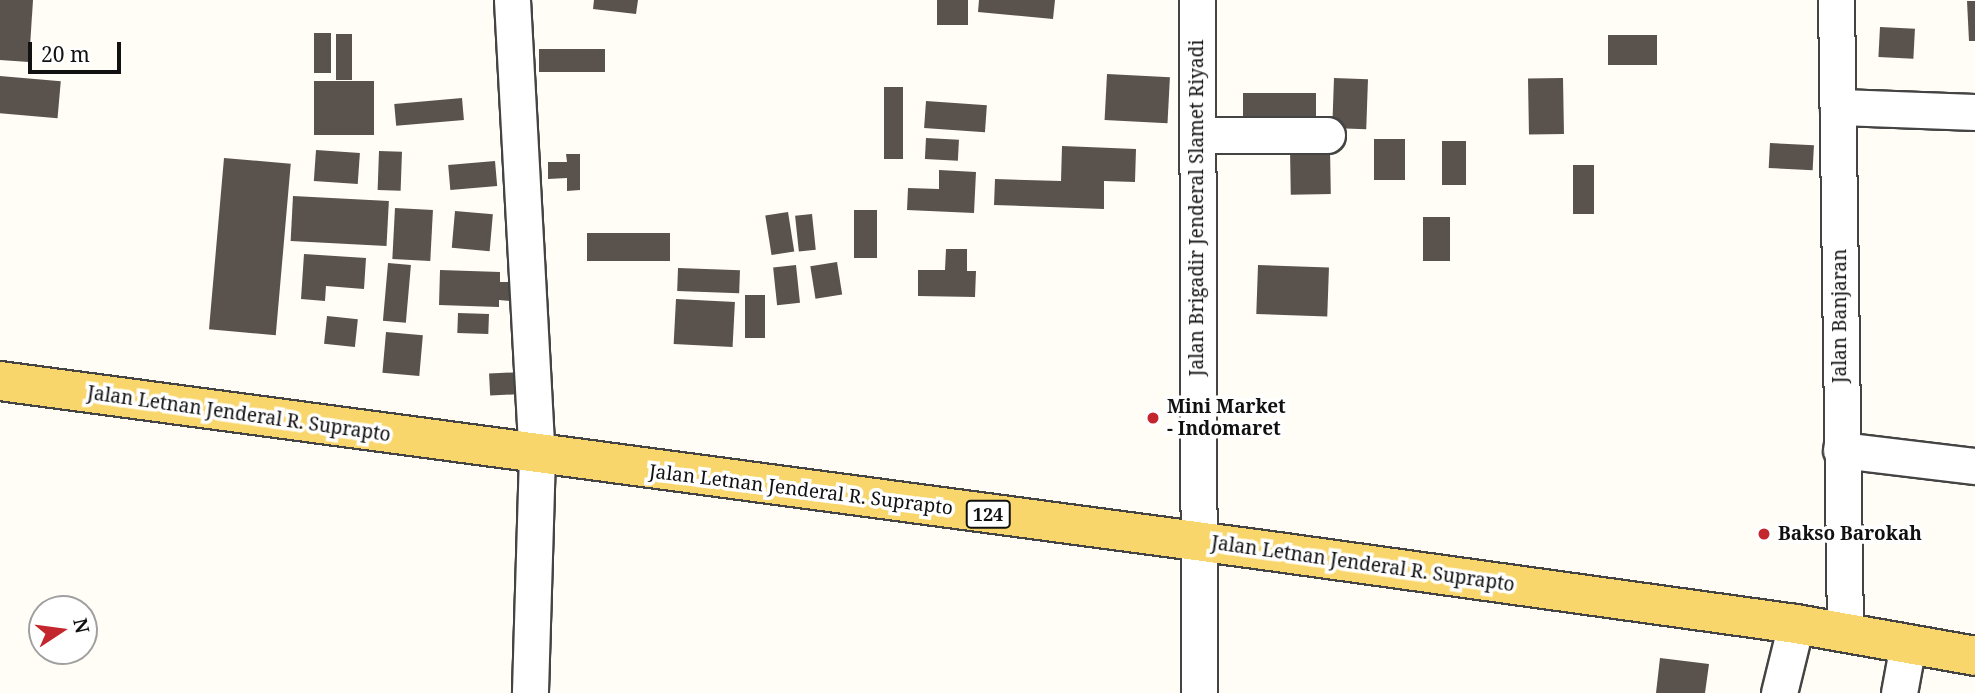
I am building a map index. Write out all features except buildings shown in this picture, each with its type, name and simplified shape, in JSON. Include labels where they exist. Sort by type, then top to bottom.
[{"type":"main road","name":"Jalan Letnan Jenderal R. Suprapto","points":[[0,381],[1796,624],[1975,656]]},
{"type":"street","points":[[512,0],[537,455],[530,693]]},
{"type":"street","name":"Jalan Brigadir Jenderal Slamet Riyadi","points":[[1197,0],[1199,693]]},
{"type":"street","name":"Jalan Banjaran","points":[[1836,0],[1845,632]]},
{"type":"street","points":[[1838,107],[1975,112]]},
{"type":"street","points":[[1197,135],[1327,135]]},
{"type":"street","points":[[1841,450],[1975,466]]},
{"type":"street","points":[[1779,693],[1796,624]]},
{"type":"street","points":[[1899,693],[1908,643]]},
{"type":"place","name":"Mini Market - Indomaret","points":[[1153,418]]},
{"type":"place","name":"Bakso Barokah","points":[[1764,534]]}]
